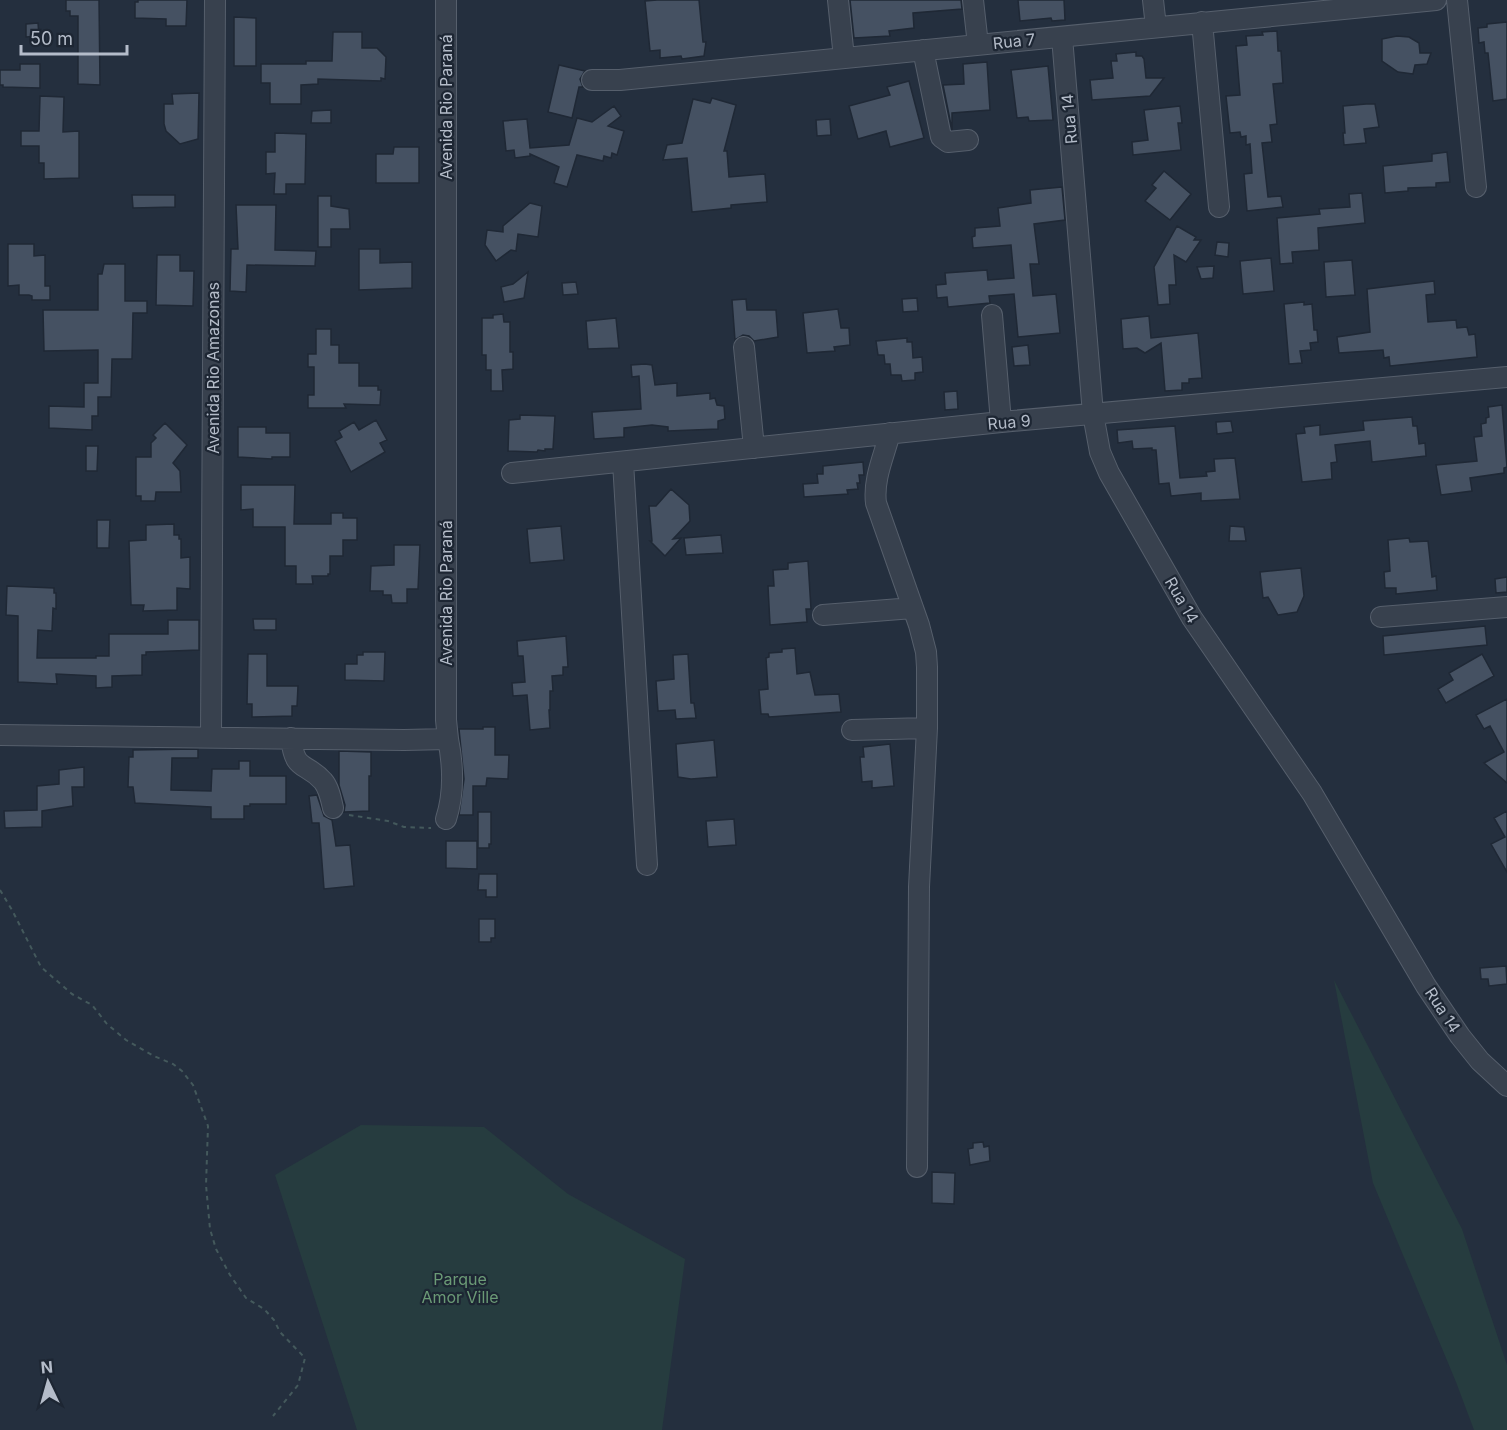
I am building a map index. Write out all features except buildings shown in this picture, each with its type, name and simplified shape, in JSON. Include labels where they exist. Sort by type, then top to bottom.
[{"type":"street","name":"Avenida Rio Amazonas","points":[[211,737],[214,0]]},
{"type":"street","name":"Avenida Rio Paraná","points":[[446,819],[451,805],[451,756],[446,684],[447,0]]},
{"type":"street","points":[[838,0],[844,58]]},
{"type":"street","points":[[974,0],[978,45]]},
{"type":"street","points":[[1153,0],[1156,27]]},
{"type":"street","name":"Rua 7","points":[[592,80],[620,80],[1436,0]]},
{"type":"street","points":[[1457,0],[1476,187]]},
{"type":"street","points":[[1202,22],[1219,207]]},
{"type":"street","name":"Rua 14","points":[[1062,37],[1093,414],[1100,452],[1192,618],[1312,793],[1426,986],[1454,1028],[1480,1061],[1507,1086]]},
{"type":"street","points":[[923,50],[941,137],[948,142],[968,140]]},
{"type":"street","points":[[992,315],[1001,422]]},
{"type":"street","points":[[744,347],[754,448]]},
{"type":"street","name":"Rua 9","points":[[512,473],[1001,422],[1507,377]]},
{"type":"street","points":[[890,433],[876,487],[876,503],[926,652],[927,728],[919,887],[917,1167]]},
{"type":"street","points":[[623,462],[647,865]]},
{"type":"street","points":[[1381,617],[1507,607]]},
{"type":"street","points":[[823,615],[913,608]]},
{"type":"street","points":[[852,730],[927,728]]},
{"type":"street","points":[[0,735],[404,740],[448,738]]},
{"type":"street","points":[[291,738],[293,754],[297,762],[324,782],[333,808]]},
{"type":"path","points":[[333,808],[339,813],[420,829],[436,827],[446,819]]},
{"type":"path","points":[[0,890],[41,967],[72,994],[92,1005],[107,1024],[126,1040],[173,1064],[193,1085],[208,1126],[206,1185],[210,1229],[216,1249],[246,1298],[264,1309],[274,1320],[280,1332],[305,1358],[298,1385],[273,1416]]},
{"type":"green space","points":[[1334,980],[1462,1229],[1507,1365],[1507,1430],[1474,1430],[1373,1183]]},
{"type":"green space","name":"Parque Amor Ville","points":[[361,1125],[484,1127],[568,1194],[685,1259],[662,1430],[357,1430],[275,1175]]}]
